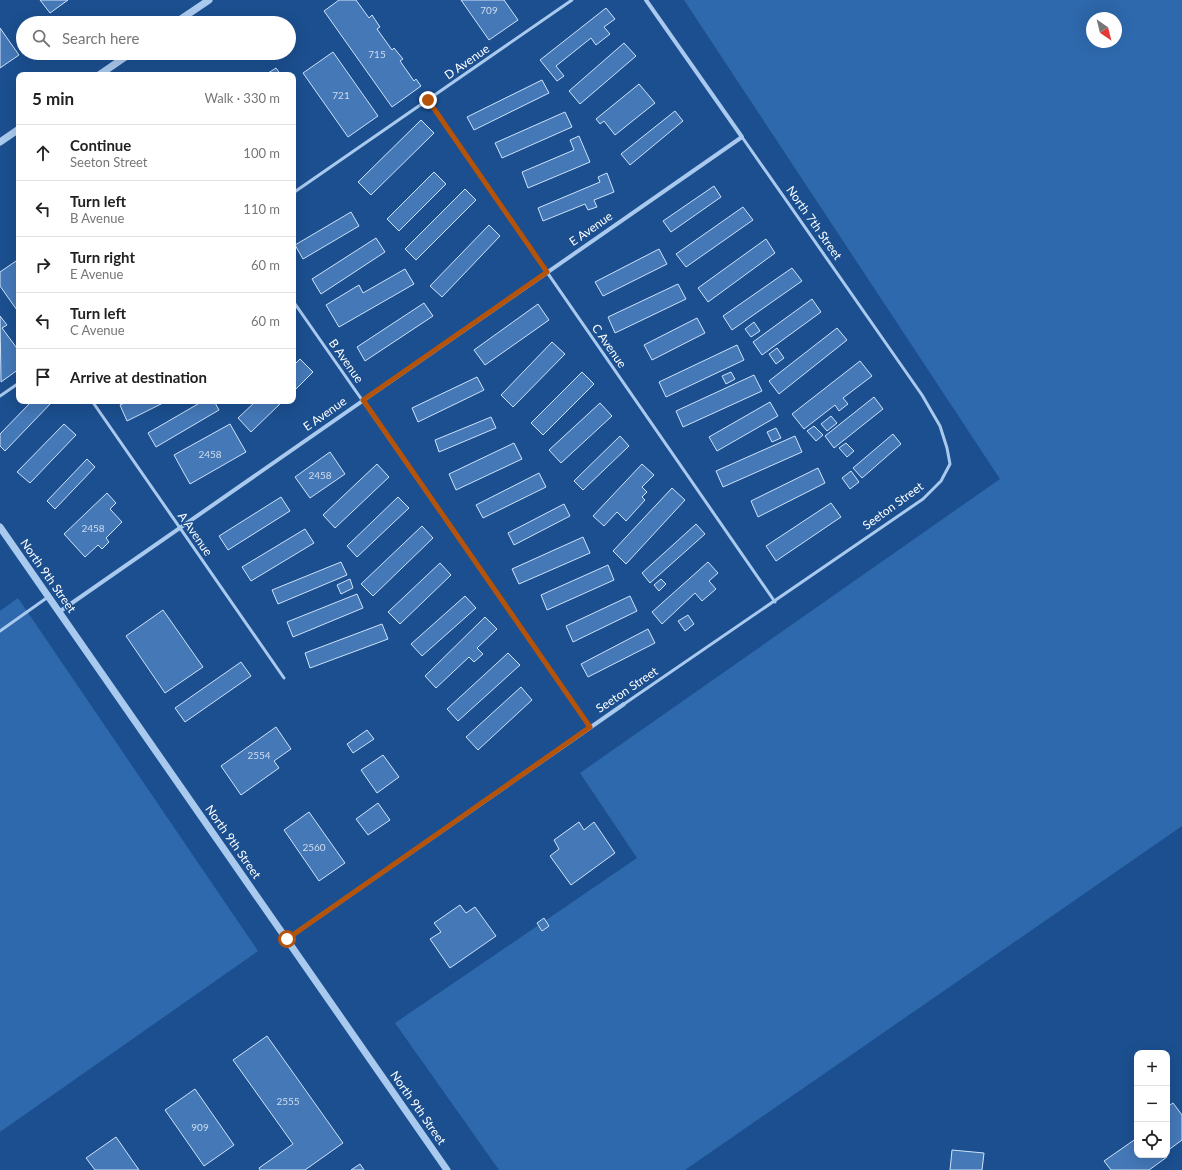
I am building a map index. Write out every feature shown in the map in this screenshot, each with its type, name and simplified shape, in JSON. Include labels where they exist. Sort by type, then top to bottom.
[{"type":"street","points":[[185,16],[209,0]]},
{"type":"street","name":"North 7th Street","points":[[646,0],[742,137]]},
{"type":"street","points":[[103,72],[121,60]]},
{"type":"street","points":[[0,142],[16,131]]},
{"type":"street","name":"E Avenue","points":[[59,612],[742,137]]},
{"type":"street","name":"North 9th Street","points":[[0,527],[447,1170]]},
{"type":"street","name":"Seeton Street","points":[[287,939],[624,704]]},
{"type":"lane","name":"D Avenue","points":[[296,191],[572,0]]},
{"type":"lane","name":"C Avenue","points":[[428,100],[774,602]]},
{"type":"lane","name":"North 7th Street","points":[[742,137],[922,395],[940,426],[950,464]]},
{"type":"lane","name":"B Avenue","points":[[296,304],[590,727]]},
{"type":"lane","points":[[0,396],[16,385]]},
{"type":"lane","name":"A Avenue","points":[[94,404],[284,678]]},
{"type":"lane","name":"Seeton Street","points":[[624,704],[923,499],[941,481],[950,464]]},
{"type":"lane","points":[[0,631],[48,597]]},
{"type":"shaded area","points":[[684,0],[1182,0],[1182,826],[685,1170],[499,1170],[395,1023],[637,858],[580,773],[1000,479]]},
{"type":"shaded area","points":[[18,598],[258,951],[0,1132],[0,611]]},
{"type":"building","points":[[40,0],[68,0],[50,13]]},
{"type":"building","points":[[339,0],[356,0],[369,18],[372,15],[380,27],[377,29],[392,50],[394,48],[403,59],[400,61],[414,81],[416,79],[421,86],[392,107],[324,11]]},
{"type":"building","points":[[461,0],[504,0],[518,20],[489,40]]},
{"type":"building","points":[[606,8],[615,19],[604,27],[610,34],[596,45],[591,38],[556,66],[564,76],[557,81],[540,60]]},
{"type":"building","points":[[0,28],[16,51],[16,57],[0,68]]},
{"type":"building","points":[[624,43],[636,56],[580,104],[569,91]]},
{"type":"building","points":[[333,52],[378,116],[348,137],[303,73]]},
{"type":"building","points":[[276,68],[279,72],[270,72]]},
{"type":"building","points":[[542,80],[549,93],[474,130],[467,117]]},
{"type":"building","points":[[639,84],[655,103],[615,135],[604,121],[600,124],[596,119]]},
{"type":"building","points":[[675,111],[683,121],[630,165],[621,154]]},
{"type":"building","points":[[565,112],[572,127],[502,158],[495,143]]},
{"type":"building","points":[[421,120],[434,133],[371,195],[358,182]]},
{"type":"building","points":[[579,136],[590,162],[528,188],[522,172],[574,150],[570,140]]},
{"type":"building","points":[[434,172],[446,184],[399,231],[387,219]]},
{"type":"building","points":[[607,173],[614,192],[594,200],[597,207],[588,210],[585,204],[543,221],[538,208],[600,182],[598,177]]},
{"type":"building","points":[[714,186],[721,197],[671,232],[663,221]]},
{"type":"building","points":[[465,189],[476,200],[416,260],[405,249]]},
{"type":"building","points":[[743,207],[753,220],[686,267],[676,254]]},
{"type":"building","points":[[351,212],[359,226],[303,259],[296,244]]},
{"type":"building","points":[[489,225],[500,236],[442,297],[430,286]]},
{"type":"building","points":[[376,238],[385,252],[321,294],[312,279]]},
{"type":"building","points":[[766,239],[775,253],[708,302],[698,288]]},
{"type":"building","points":[[659,249],[667,264],[603,296],[595,282]]},
{"type":"building","points":[[16,261],[16,309],[0,286],[0,272]]},
{"type":"building","points":[[792,268],[802,281],[732,330],[723,316]]},
{"type":"building","points":[[405,269],[414,284],[339,327],[326,305],[359,285],[363,293]]},
{"type":"building","points":[[678,284],[686,299],[615,333],[608,317]]},
{"type":"building","points":[[812,299],[821,312],[762,355],[753,342]]},
{"type":"building","points":[[424,303],[433,316],[365,361],[357,347]]},
{"type":"building","points":[[538,304],[549,320],[485,365],[474,350]]},
{"type":"building","points":[[0,316],[7,325],[2,328],[16,347],[16,371],[1,382]]},
{"type":"building","points":[[697,318],[705,333],[652,360],[644,345]]},
{"type":"building","points":[[754,322],[760,331],[751,337],[745,329]]},
{"type":"building","points":[[837,328],[847,340],[779,394],[769,381]]},
{"type":"building","points":[[552,342],[565,354],[513,407],[501,395]]},
{"type":"building","points":[[737,345],[744,360],[666,397],[659,382]]},
{"type":"building","points":[[777,348],[784,358],[776,364],[769,354]]},
{"type":"building","points":[[300,359],[313,372],[296,389],[296,363]]},
{"type":"building","points":[[860,361],[872,376],[843,398],[848,404],[839,411],[835,405],[804,429],[792,414]]},
{"type":"building","points":[[582,372],[594,384],[543,435],[531,423]]},
{"type":"building","points":[[731,372],[735,379],[726,384],[722,376]]},
{"type":"building","points":[[754,375],[762,391],[683,427],[676,411]]},
{"type":"building","points":[[477,377],[484,390],[418,422],[412,408]]},
{"type":"building","points":[[874,397],[883,409],[834,448],[825,436]]},
{"type":"building","points":[[770,402],[778,416],[717,451],[709,437]]},
{"type":"building","points":[[600,403],[612,416],[561,463],[549,450]]},
{"type":"building","points":[[29,404],[50,404],[5,451],[0,446],[0,434]]},
{"type":"building","points":[[122,404],[161,404],[127,421],[120,405]]},
{"type":"building","points":[[198,404],[216,404],[219,410],[156,447],[148,433]]},
{"type":"building","points":[[253,404],[280,404],[251,432],[238,418]]},
{"type":"building","points":[[831,416],[837,423],[827,431],[821,424]]},
{"type":"building","points":[[491,417],[496,428],[439,452],[435,440]]},
{"type":"building","points":[[64,424],[76,435],[30,483],[17,472]]},
{"type":"building","points":[[230,424],[246,452],[190,484],[174,455]]},
{"type":"building","points":[[814,426],[823,435],[816,441],[807,431]]},
{"type":"building","points":[[776,428],[781,438],[772,442],[767,432]]},
{"type":"building","points":[[893,434],[901,444],[862,478],[853,468]]},
{"type":"building","points":[[620,436],[629,446],[583,490],[574,481]]},
{"type":"building","points":[[795,436],[802,452],[723,487],[716,471]]},
{"type":"building","points":[[514,443],[522,459],[456,490],[449,474]]},
{"type":"building","points":[[846,443],[854,451],[847,457],[839,448]]},
{"type":"building","points":[[330,452],[345,474],[310,498],[295,477]]},
{"type":"building","points":[[87,459],[95,467],[55,509],[47,501]]},
{"type":"building","points":[[377,464],[389,477],[335,528],[323,515]]},
{"type":"building","points":[[642,464],[654,475],[642,487],[647,492],[642,497],[645,500],[626,521],[617,512],[604,526],[593,516]]},
{"type":"building","points":[[818,468],[825,483],[758,517],[751,501]]},
{"type":"building","points":[[851,471],[859,482],[850,489],[842,478]]},
{"type":"building","points":[[539,473],[546,487],[483,518],[476,505]]},
{"type":"building","points":[[672,488],[685,500],[626,564],[613,551]]},
{"type":"building","points":[[107,493],[116,503],[110,509],[122,522],[106,538],[109,542],[102,549],[98,545],[85,557],[64,534]]},
{"type":"building","points":[[281,497],[290,511],[228,550],[219,536]]},
{"type":"building","points":[[398,497],[409,508],[357,557],[347,546]]},
{"type":"building","points":[[831,503],[841,517],[776,561],[766,546]]},
{"type":"building","points":[[564,504],[570,516],[514,545],[508,533]]},
{"type":"building","points":[[696,524],[705,534],[650,583],[642,573]]},
{"type":"building","points":[[422,526],[433,538],[373,596],[361,584]]},
{"type":"building","points":[[305,529],[314,543],[251,581],[242,567]]},
{"type":"building","points":[[583,537],[590,553],[519,584],[512,569]]},
{"type":"building","points":[[341,562],[347,575],[278,604],[272,590]]},
{"type":"building","points":[[708,562],[718,573],[709,581],[716,589],[702,601],[695,593],[662,624],[652,612]]},
{"type":"building","points":[[440,563],[451,575],[400,624],[388,612]]},
{"type":"building","points":[[608,565],[614,580],[547,610],[541,595]]},
{"type":"building","points":[[350,579],[353,588],[341,594],[337,585]]},
{"type":"building","points":[[661,579],[666,584],[659,591],[654,585]]},
{"type":"building","points":[[357,594],[363,608],[293,637],[287,622]]},
{"type":"building","points":[[465,596],[476,608],[422,656],[411,644]]},
{"type":"building","points":[[630,596],[637,611],[573,642],[566,626]]},
{"type":"building","points":[[163,610],[203,667],[165,693],[126,636]]},
{"type":"building","points":[[688,615],[694,624],[685,631],[678,621]]},
{"type":"building","points":[[485,617],[497,629],[477,648],[483,654],[474,662],[469,657],[436,688],[425,676]]},
{"type":"building","points":[[382,624],[388,639],[310,668],[305,653]]},
{"type":"building","points":[[648,629],[655,643],[588,677],[581,664]]},
{"type":"building","points":[[508,653],[520,665],[458,721],[447,709]]},
{"type":"building","points":[[241,662],[251,676],[185,722],[175,708]]},
{"type":"building","points":[[521,687],[532,700],[478,750],[466,737]]},
{"type":"building","points":[[276,727],[291,749],[274,761],[279,768],[241,795],[221,766]]},
{"type":"building","points":[[367,730],[374,739],[353,753],[347,744]]},
{"type":"building","points":[[383,755],[399,777],[377,793],[361,770]]},
{"type":"building","points":[[378,803],[390,820],[368,835],[356,819]]},
{"type":"building","points":[[309,812],[345,863],[319,881],[284,830]]},
{"type":"building","points":[[579,822],[584,830],[594,822],[615,853],[571,885],[550,856],[559,849],[554,840]]},
{"type":"building","points":[[460,905],[466,913],[475,907],[496,936],[450,968],[430,939],[441,932],[434,923]]},
{"type":"building","points":[[544,918],[549,926],[542,931],[537,923]]},
{"type":"building","points":[[267,1036],[343,1143],[305,1170],[260,1170],[259,1168],[293,1144],[233,1060]]},
{"type":"building","points":[[195,1089],[234,1145],[204,1166],[165,1110]]},
{"type":"building","points":[[1173,1103],[1182,1115],[1182,1140],[1170,1149],[1170,1122],[1170,1105]]},
{"type":"building","points":[[116,1137],[139,1170],[95,1170],[86,1158]]},
{"type":"building","points":[[1134,1140],[1134,1158],[1166,1158],[1149,1170],[1111,1170],[1104,1161]]},
{"type":"building","points":[[952,1150],[984,1153],[982,1170],[950,1170]]},
{"type":"building","points":[[360,1164],[364,1170],[351,1170]]},
{"type":"route","points":[[287,939],[590,727],[363,400],[547,272],[428,100]]}]
